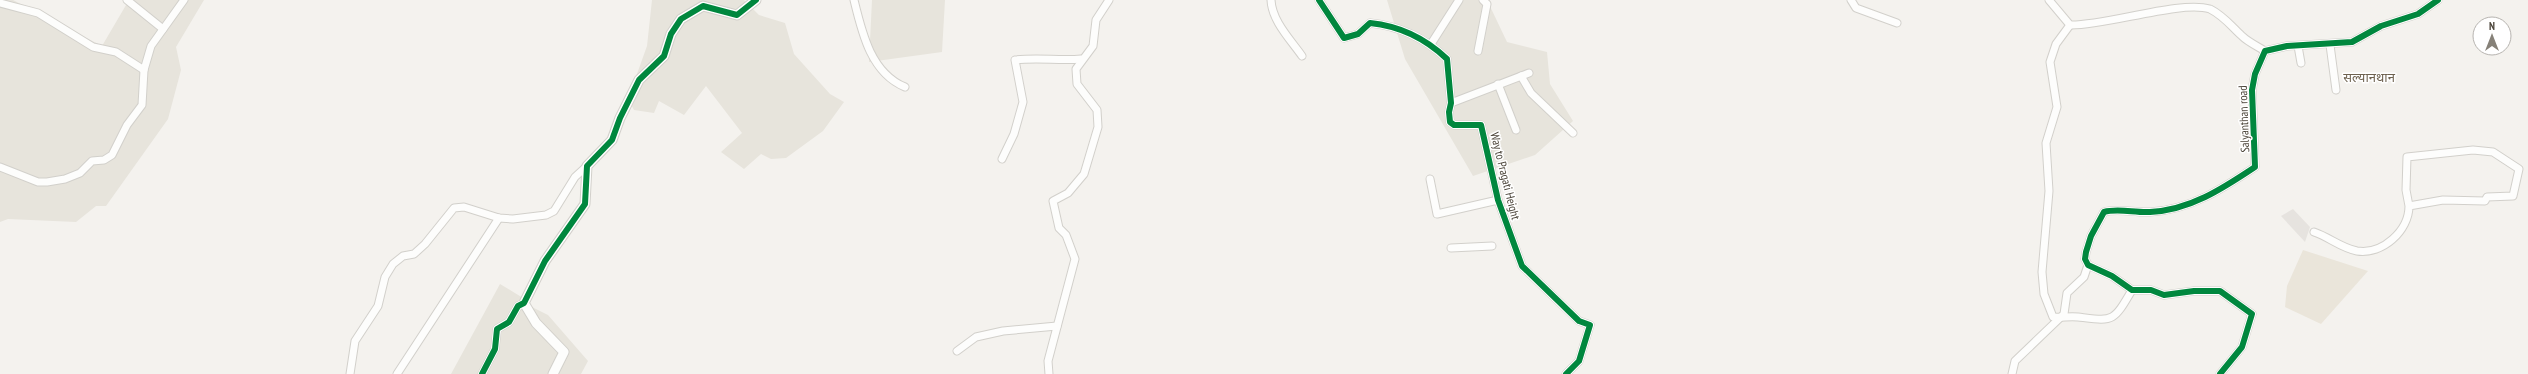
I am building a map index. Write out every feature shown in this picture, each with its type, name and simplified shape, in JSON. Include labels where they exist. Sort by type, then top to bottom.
[{"type":"street","points":[[127,0],[163,28]]},
{"type":"street","points":[[0,167],[38,182],[47,182],[65,179],[80,173],[92,161],[104,160],[112,155],[127,125],[142,105],[144,70],[151,46],[184,0]]},
{"type":"street","points":[[350,374],[355,341],[378,306],[385,276],[393,264],[404,256],[414,254],[425,244],[454,208],[464,207],[499,218],[534,217],[554,211],[575,177],[612,140],[620,118],[639,80],[664,56],[671,34],[681,19],[704,3],[738,15],[756,0]]},
{"type":"street","points":[[854,0],[866,44],[877,64],[892,81],[905,87]]},
{"type":"street","points":[[1049,374],[1048,361],[1075,259],[1066,235],[1059,228],[1053,201],[1068,193],[1084,174],[1098,127],[1097,110],[1077,84],[1076,70],[1081,59],[1093,46],[1096,20],[1109,0]]},
{"type":"street","points":[[1271,0],[1271,10],[1277,21],[1302,56]]},
{"type":"street","name":"Way to Pragati Height","points":[[1319,0],[1344,38],[1358,34],[1370,23],[1391,25],[1431,44],[1447,58],[1451,103],[1449,112],[1451,123],[1481,125],[1498,200],[1511,240],[1526,272],[1579,321],[1590,325],[1579,361],[1566,374]]},
{"type":"street","points":[[1431,44],[1459,0]]},
{"type":"street","points":[[1478,51],[1487,4],[1483,0]]},
{"type":"street","points":[[1850,0],[1856,8],[1897,23]]},
{"type":"street","points":[[2049,0],[2070,25],[2086,26],[2106,22],[2126,15],[2195,5],[2209,9],[2228,20],[2242,37],[2265,51],[2298,46],[2330,45],[2352,42],[2381,26],[2418,14],[2438,0]]},
{"type":"street","points":[[0,3],[38,13],[93,47],[116,52],[144,70]]},
{"type":"street","points":[[2070,25],[2056,44],[2050,62],[2057,107],[2046,143],[2049,191],[2042,272],[2048,307],[2053,318],[2068,316],[2101,321],[2113,317],[2132,290]]},
{"type":"street","points":[[2330,45],[2336,90]]},
{"type":"street","points":[[2298,46],[2301,63]]},
{"type":"street","name":"Salyanthan road","points":[[2088,265],[2085,259],[2086,252],[2091,236],[2104,212],[2171,210],[2201,200],[2255,167],[2252,86],[2265,51]]},
{"type":"street","points":[[1002,159],[1014,134],[1023,102],[1015,60],[1038,57],[1064,60],[1081,59]]},
{"type":"street","points":[[1451,103],[1529,73]]},
{"type":"street","points":[[1521,76],[1531,93],[1573,132]]},
{"type":"street","points":[[1498,84],[1516,130]]},
{"type":"street","points":[[2314,232],[2343,247],[2357,251],[2370,250],[2385,245],[2398,235],[2409,214],[2406,190],[2407,157],[2474,150],[2493,152],[2519,169],[2513,196],[2487,197],[2485,201],[2443,200],[2409,206]]},
{"type":"street","points":[[482,374],[495,349],[497,329],[509,322],[518,306],[524,303],[546,261],[585,204],[587,166]]},
{"type":"street","points":[[1430,179],[1437,214],[1498,200]]},
{"type":"street","points":[[397,374],[499,218]]},
{"type":"street","points":[[1451,248],[1492,246]]},
{"type":"street","points":[[2012,374],[2015,361],[2059,318],[2066,307],[2067,293],[2084,277],[2088,265],[2112,276],[2132,290],[2151,290],[2164,295],[2194,291],[2220,291],[2252,314],[2242,347],[2220,374]]},
{"type":"street","points":[[524,303],[536,323],[564,352],[553,374]]},
{"type":"street","points":[[957,351],[976,337],[1003,332],[1057,326]]},
{"type":"shaded area","points":[[0,0],[13,0],[102,46],[129,0],[204,0],[176,47],[181,70],[168,119],[106,206],[96,206],[76,222],[8,219],[0,222]]},
{"type":"shaded area","points":[[652,0],[744,0],[759,15],[785,23],[794,54],[830,94],[844,102],[823,131],[786,158],[771,159],[761,154],[744,169],[721,152],[742,133],[706,86],[684,115],[659,101],[654,113],[634,110],[628,99],[647,46]]},
{"type":"shaded area","points":[[872,0],[945,0],[942,52],[869,62]]},
{"type":"shaded area","points":[[1387,0],[1487,0],[1507,42],[1547,52],[1550,84],[1573,121],[1535,155],[1473,176],[1405,59]]},
{"type":"shaded area","points":[[2293,209],[2310,227],[2305,242],[2281,216]]},
{"type":"shaded area","points":[[2303,250],[2368,271],[2321,324],[2285,307],[2287,286]]},
{"type":"shaded area","points":[[500,284],[523,298],[524,303],[548,315],[588,361],[581,374],[451,374]]},
{"type":"cycle path","points":[[482,374],[495,349],[497,329],[509,322],[518,306],[524,303],[545,261],[585,204],[587,166],[612,140],[620,118],[639,80],[664,56],[671,34],[681,19],[703,6],[737,15],[756,0]]},
{"type":"cycle path","points":[[1319,0],[1344,38],[1358,34],[1370,23],[1392,27],[1421,39],[1447,59],[1451,103],[1449,112],[1450,122],[1454,125],[1481,125],[1498,200],[1522,266],[1579,321],[1590,325],[1579,361],[1566,374]]},
{"type":"cycle path","points":[[2220,374],[2242,347],[2252,314],[2220,291],[2194,291],[2164,295],[2151,290],[2132,290],[2112,276],[2088,265],[2085,259],[2086,252],[2091,236],[2104,212],[2115,210],[2150,212],[2179,207],[2205,197],[2255,167],[2252,90],[2255,74],[2265,51],[2287,46],[2352,42],[2381,26],[2418,14],[2438,0]]},
{"type":"district","name":"सल्यानथान","points":[[2369,77]]}]
